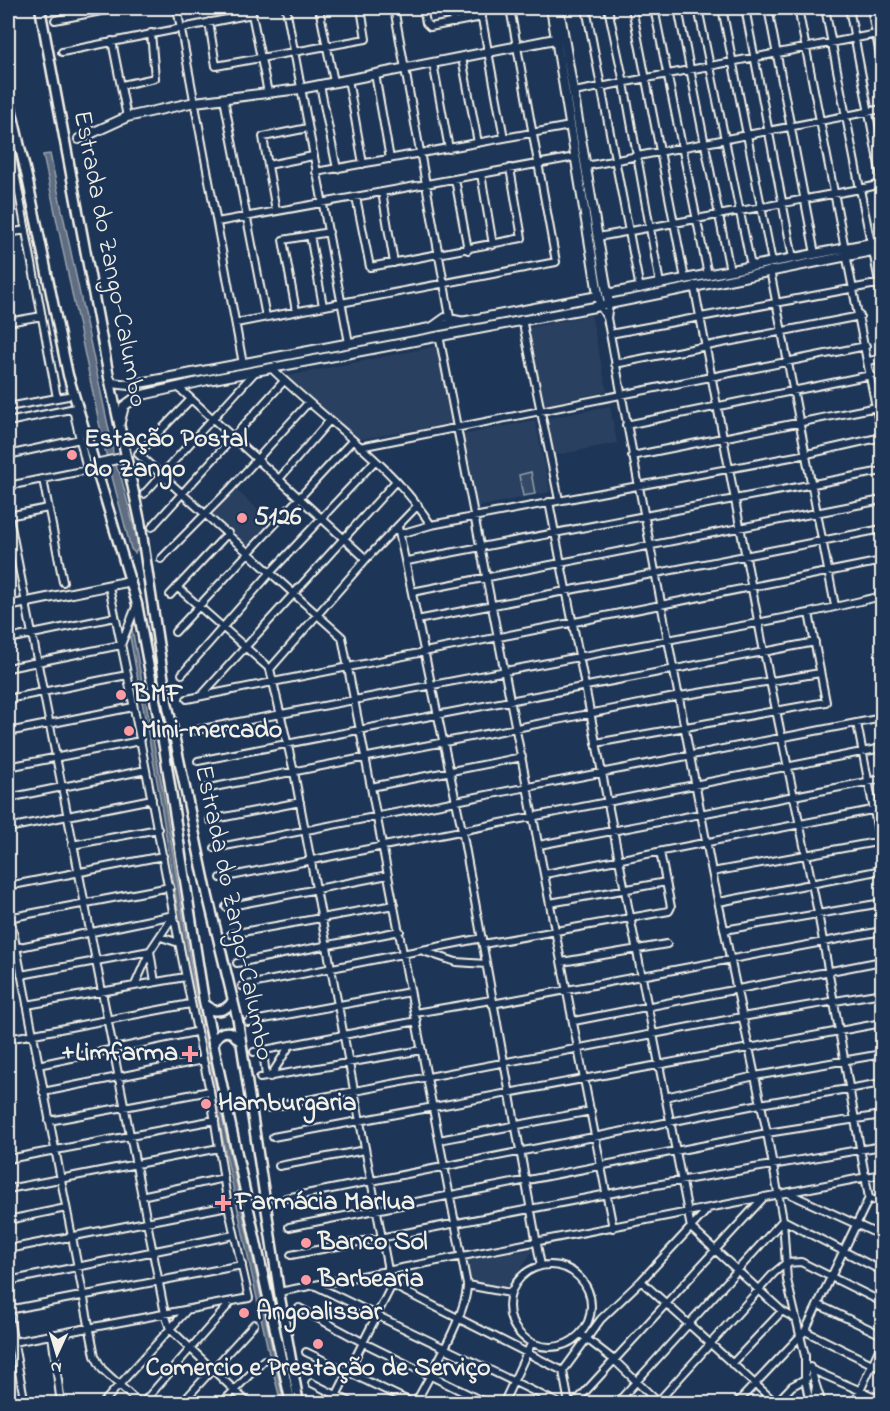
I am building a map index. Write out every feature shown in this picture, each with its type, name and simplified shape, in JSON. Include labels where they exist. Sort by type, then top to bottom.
[{"type":"main road","name":"Estrada do Zango-Calumbo","points":[[40,8],[109,377],[146,553],[169,711],[242,1044],[279,1292],[299,1404]]},
{"type":"main road","name":"Estrada do Zango-Calumbo","points":[[8,95],[76,408],[137,604],[174,807],[213,1049],[291,1404]]},
{"type":"main road","points":[[204,1001],[208,1009],[215,1011],[229,1006],[233,999]]},
{"type":"main road","points":[[213,1049],[215,1039],[225,1032],[232,1033],[242,1044]]},
{"type":"street","points":[[55,20],[116,8]]},
{"type":"street","points":[[177,8],[243,364]]},
{"type":"street","points":[[286,8],[349,343]]},
{"type":"street","points":[[319,8],[334,82]]},
{"type":"street","points":[[209,22],[216,66],[294,50],[366,39],[361,8]]},
{"type":"street","points":[[394,8],[450,317]]},
{"type":"street","points":[[423,8],[428,26],[482,17]]},
{"type":"street","points":[[451,8],[454,23]]},
{"type":"street","points":[[480,8],[504,138]]},
{"type":"street","points":[[236,323],[556,262],[510,8]]},
{"type":"street","points":[[551,8],[574,92],[609,303],[607,318],[620,394],[651,544],[712,872],[773,1164],[783,1220],[786,1263],[796,1319],[802,1333],[805,1379],[811,1404]]},
{"type":"street","points":[[560,8],[560,38],[570,126],[598,296],[600,306],[607,318]]},
{"type":"street","points":[[586,8],[640,288]]},
{"type":"street","points":[[608,8],[624,83],[660,284]]},
{"type":"street","points":[[632,8],[672,224],[685,279]]},
{"type":"street","points":[[654,8],[708,275]]},
{"type":"street","points":[[678,8],[730,271]]},
{"type":"street","points":[[698,8],[751,266]]},
{"type":"street","points":[[722,8],[762,207],[776,302],[819,512],[835,606]]},
{"type":"street","points":[[745,8],[793,258]]},
{"type":"street","points":[[768,8],[815,254]]},
{"type":"street","points":[[399,530],[882,438],[872,375],[798,8]]},
{"type":"street","points":[[825,8],[860,189],[881,283],[882,298]]},
{"type":"street","points":[[598,237],[719,216],[882,183],[849,8]]},
{"type":"street","points":[[872,8],[879,33],[882,66]]},
{"type":"street","points":[[62,52],[252,14],[268,93]]},
{"type":"street","points":[[122,85],[155,78],[151,33]]},
{"type":"street","points":[[574,92],[879,33]]},
{"type":"street","points":[[79,139],[127,117],[195,102],[300,89],[560,38]]},
{"type":"street","points":[[112,41],[127,117]]},
{"type":"street","points":[[462,58],[478,143]]},
{"type":"street","points":[[433,63],[449,148]]},
{"type":"street","points":[[375,74],[390,159]]},
{"type":"street","points":[[348,79],[363,164]]},
{"type":"street","points":[[320,85],[337,169]]},
{"type":"street","points":[[224,99],[266,317]]},
{"type":"street","points":[[586,166],[882,109]]},
{"type":"street","points":[[316,172],[570,126]]},
{"type":"street","points":[[276,212],[263,136],[308,128]]},
{"type":"street","points":[[8,149],[12,156],[57,398]]},
{"type":"street","points":[[268,165],[313,156]]},
{"type":"street","points":[[217,222],[575,157]]},
{"type":"street","points":[[356,197],[369,265],[468,250],[522,237],[510,168]]},
{"type":"street","points":[[481,174],[493,245]]},
{"type":"street","points":[[454,178],[468,250]]},
{"type":"street","points":[[381,192],[394,263]]},
{"type":"street","points":[[8,233],[26,230]]},
{"type":"street","points":[[296,311],[283,240],[329,232]]},
{"type":"street","points":[[310,235],[323,306]]},
{"type":"street","points":[[121,432],[121,413],[127,402],[138,396],[522,319],[600,306],[771,266],[872,247],[882,241]]},
{"type":"street","points":[[872,247],[882,249]]},
{"type":"street","points":[[109,377],[112,383],[123,386],[751,266],[771,266],[793,258],[846,252]]},
{"type":"street","points":[[610,334],[881,283]]},
{"type":"street","points":[[694,285],[760,621],[764,652],[824,943],[869,1198],[819,1305],[802,1333],[736,1404]]},
{"type":"street","points":[[8,322],[42,316]]},
{"type":"street","points":[[615,364],[860,316]]},
{"type":"street","points":[[431,327],[440,319],[450,317],[464,321]]},
{"type":"street","points":[[522,319],[559,500]]},
{"type":"street","points":[[440,335],[613,1228]]},
{"type":"street","points":[[360,447],[866,346]]},
{"type":"street","points":[[869,361],[882,358]]},
{"type":"street","points":[[271,368],[396,481],[418,505],[431,525]]},
{"type":"street","points":[[144,494],[256,371]]},
{"type":"street","points":[[626,425],[872,375]]},
{"type":"street","points":[[152,527],[284,381]]},
{"type":"street","points":[[178,387],[366,559]]},
{"type":"street","points":[[8,407],[68,396]]},
{"type":"street","points":[[191,399],[138,454],[250,552],[342,637],[467,1285],[466,1297],[458,1318],[415,1404],[349,1370],[306,1352]]},
{"type":"street","points":[[160,559],[206,514],[308,403]]},
{"type":"street","points":[[632,456],[877,407]]},
{"type":"street","points":[[8,422],[76,408],[87,470],[8,486]]},
{"type":"street","points":[[279,479],[328,421]]},
{"type":"street","points":[[8,455],[80,439]]},
{"type":"street","points":[[175,632],[200,608],[352,441]]},
{"type":"street","points":[[95,464],[126,457]]},
{"type":"street","points":[[182,674],[375,461]]},
{"type":"street","points":[[407,561],[882,471]]},
{"type":"street","points":[[43,479],[63,582]]},
{"type":"street","points":[[201,696],[396,481]]},
{"type":"street","points":[[412,592],[882,500]]},
{"type":"street","points":[[549,502],[691,1228],[782,1311],[796,1319]]},
{"type":"street","points":[[270,669],[366,559],[399,530],[418,505]]},
{"type":"street","points":[[48,508],[8,514],[11,546],[32,634],[65,815],[151,1252],[170,1329],[249,1404]]},
{"type":"street","points":[[417,620],[882,529]]},
{"type":"street","points":[[399,530],[407,561],[441,743],[462,830],[541,1266]]},
{"type":"street","points":[[170,595],[228,533]]},
{"type":"street","points":[[187,699],[882,561]]},
{"type":"street","points":[[8,606],[131,581]]},
{"type":"street","points":[[10,1342],[249,1298],[228,1206],[210,1091],[195,1032],[170,887],[109,587]]},
{"type":"street","points":[[177,587],[270,669],[275,683],[300,802],[388,1270]]},
{"type":"street","points":[[192,730],[430,687],[760,621],[809,614],[882,596]]},
{"type":"street","points":[[121,645],[137,604]]},
{"type":"street","points":[[596,743],[826,702],[809,614]]},
{"type":"street","points":[[8,639],[115,617]]},
{"type":"street","points":[[198,761],[814,642]]},
{"type":"street","points":[[8,668],[121,645]]},
{"type":"street","points":[[204,789],[518,730],[770,679],[820,673]]},
{"type":"street","points":[[8,699],[127,675]]},
{"type":"street","points":[[8,732],[133,707]]},
{"type":"street","points":[[215,848],[882,718]]},
{"type":"street","points":[[856,723],[882,852]]},
{"type":"street","points":[[8,767],[140,741]]},
{"type":"street","points":[[221,878],[882,748]]},
{"type":"street","points":[[371,787],[522,757]]},
{"type":"street","points":[[8,798],[146,770]]},
{"type":"street","points":[[539,845],[882,779]]},
{"type":"street","points":[[8,828],[152,799]]},
{"type":"street","points":[[210,820],[300,802]]},
{"type":"street","points":[[544,874],[882,808]]},
{"type":"street","points":[[72,845],[158,829]]},
{"type":"street","points":[[712,872],[881,841]]},
{"type":"street","points":[[242,986],[332,970],[403,953],[556,933],[669,911],[660,852]]},
{"type":"street","points":[[8,886],[163,856]]},
{"type":"street","points":[[718,902],[882,870]]},
{"type":"street","points":[[226,907],[388,875]]},
{"type":"street","points":[[550,903],[666,882]]},
{"type":"street","points":[[8,918],[170,887]]},
{"type":"street","points":[[724,930],[882,903]]},
{"type":"street","points":[[231,934],[394,904]]},
{"type":"street","points":[[8,905],[8,918],[97,1364],[141,1404],[191,1350],[232,1300]]},
{"type":"street","points":[[15,948],[174,915]]},
{"type":"street","points":[[135,985],[150,951],[174,915]]},
{"type":"street","points":[[237,963],[399,931]]},
{"type":"street","points":[[415,1013],[567,990],[882,932]]},
{"type":"street","points":[[160,937],[179,943]]},
{"type":"street","points":[[562,962],[667,944]]},
{"type":"street","points":[[21,975],[150,951]]},
{"type":"street","points":[[150,951],[154,982]]},
{"type":"street","points":[[423,951],[456,962],[486,964]]},
{"type":"street","points":[[574,1021],[882,961]]},
{"type":"street","points":[[27,1005],[185,977]]},
{"type":"street","points":[[248,1022],[411,992]]},
{"type":"street","points":[[266,1108],[742,1017],[882,993]]},
{"type":"street","points":[[8,1039],[190,1004]]},
{"type":"street","points":[[254,1052],[417,1021]]},
{"type":"street","points":[[273,1137],[360,1123],[508,1092],[882,1023]]},
{"type":"street","points":[[38,1065],[195,1032]]},
{"type":"street","points":[[265,1077],[290,1045]]},
{"type":"street","points":[[263,1050],[265,1077]]},
{"type":"street","points":[[265,1077],[422,1050]]},
{"type":"street","points":[[665,1097],[755,1076],[882,1054]]},
{"type":"street","points":[[43,1092],[203,1060]]},
{"type":"street","points":[[286,1198],[521,1150],[882,1083]]},
{"type":"street","points":[[49,1121],[210,1091]]},
{"type":"street","points":[[439,1140],[591,1111]]},
{"type":"street","points":[[289,1227],[767,1133],[857,1120],[882,1114]]},
{"type":"street","points":[[8,1159],[215,1120]]},
{"type":"street","points":[[291,1255],[773,1164],[882,1146]]},
{"type":"street","points":[[8,1189],[219,1148]]},
{"type":"street","points":[[279,1166],[365,1150]]},
{"type":"street","points":[[279,1292],[688,1214],[882,1174]]},
{"type":"street","points":[[141,1196],[224,1179]]},
{"type":"street","points":[[788,1192],[882,1236]]},
{"type":"street","points":[[574,1404],[764,1197]]},
{"type":"street","points":[[869,1198],[882,1204]]},
{"type":"street","points":[[8,1249],[228,1206]]},
{"type":"street","points":[[8,1220],[66,1208]]},
{"type":"street","points":[[569,1404],[563,1371],[583,1336],[591,1311],[586,1286],[567,1269],[554,1265],[541,1266],[519,1278],[510,1293],[508,1314],[513,1326],[531,1344],[552,1348],[562,1346],[583,1336],[602,1319],[707,1210]]},
{"type":"street","points":[[783,1220],[882,1270]]},
{"type":"street","points":[[616,1404],[783,1220]]},
{"type":"street","points":[[8,1281],[234,1235]]},
{"type":"street","points":[[583,1336],[614,1360],[658,1403],[758,1290],[786,1263],[801,1262],[882,1302]]},
{"type":"street","points":[[25,1404],[10,1342],[8,1311],[242,1265]]},
{"type":"street","points":[[369,1274],[563,1371]]},
{"type":"street","points":[[641,1281],[776,1403],[792,1386],[812,1372]]},
{"type":"street","points":[[313,1285],[560,1404]]},
{"type":"street","points":[[332,1404],[392,1285]]},
{"type":"street","points":[[467,1285],[510,1293]]},
{"type":"street","points":[[819,1305],[882,1335]]},
{"type":"street","points":[[299,1308],[488,1404]]},
{"type":"street","points":[[102,1404],[187,1309]]},
{"type":"street","points":[[732,1364],[782,1311]]},
{"type":"street","points":[[181,1404],[254,1324]]},
{"type":"street","points":[[802,1333],[882,1369]]},
{"type":"street","points":[[52,1335],[62,1404]]},
{"type":"street","points":[[854,1404],[882,1343]]},
{"type":"street","points":[[503,1404],[531,1344]]},
{"type":"street","points":[[805,1356],[822,1404]]},
{"type":"street","points":[[221,1404],[264,1359]]},
{"type":"street","points":[[812,1372],[861,1390],[882,1401]]},
{"type":"street","points":[[312,1383],[354,1404]]},
{"type":"street","points":[[811,1404],[817,1386]]},
{"type":"shaded area","points":[[50,154],[112,444],[114,464],[120,473],[139,547],[135,553],[131,549],[104,446],[43,155]]},
{"type":"shaded area","points":[[591,315],[607,391],[542,405],[527,328]]},
{"type":"shaded area","points":[[437,346],[452,423],[357,440],[283,377]]},
{"type":"shaded area","points":[[610,406],[617,443],[552,456],[545,419]]},
{"type":"shaded area","points":[[535,420],[550,492],[477,507],[462,435]]},
{"type":"shaded area","points":[[531,472],[535,494],[523,496],[519,475]]},
{"type":"shaded area","name":"5126","points":[[234,488],[273,523],[250,549],[210,514]]},
{"type":"shaded area","points":[[132,629],[163,791],[195,991],[284,1403],[281,1403],[270,1359],[191,992],[159,792],[129,632]]},
{"type":"shaded area","points":[[534,1249],[503,1296],[470,1287],[466,1260]]},
{"type":"place","name":"Estação Postal do Zango","points":[[72,455]]},
{"type":"place","name":"5126","points":[[242,518]]},
{"type":"place","name":"BMF","points":[[121,695]]},
{"type":"place","name":"Mini-mercado","points":[[129,731]]},
{"type":"place","name":"+Limfarma","points":[[190,1054]]},
{"type":"place","name":"Hamburgaria","points":[[206,1104]]},
{"type":"place","name":"Farmácia Marlua","points":[[223,1203]]},
{"type":"place","name":"Banco Sol","points":[[306,1243]]},
{"type":"place","name":"Barbearia","points":[[306,1280]]},
{"type":"place","name":"Angoalissar","points":[[244,1313]]},
{"type":"place","name":"Comercio e Prestação de Serviço","points":[[318,1344]]}]
